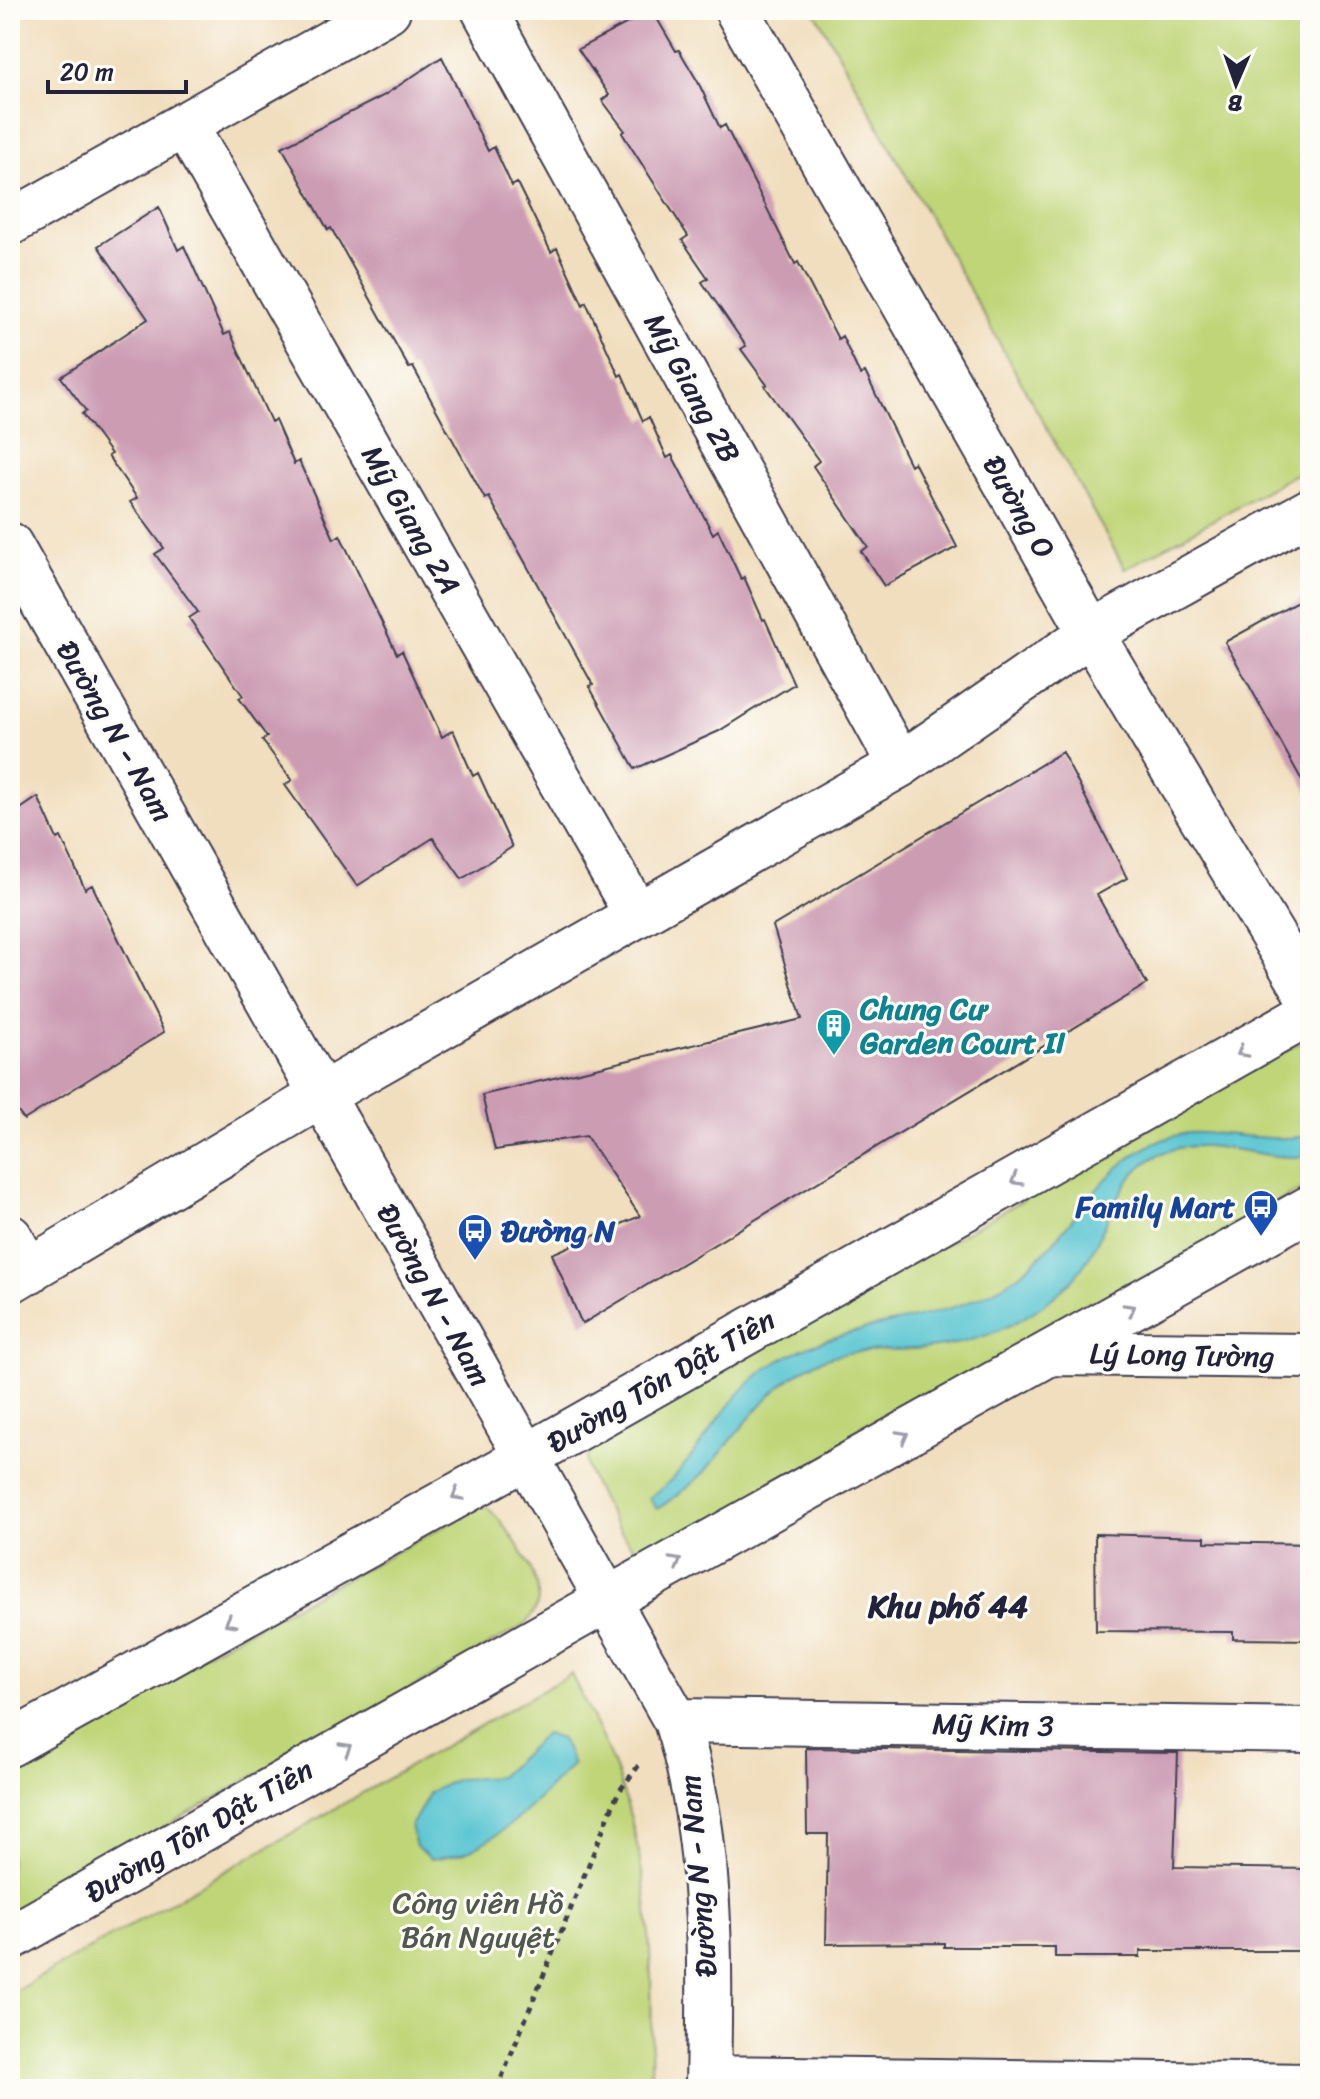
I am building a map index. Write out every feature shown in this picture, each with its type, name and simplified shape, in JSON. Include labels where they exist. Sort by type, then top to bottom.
[{"type":"street","points":[[10,223],[388,10]]},
{"type":"street","name":"Mỹ Giang 2B","points":[[484,10],[900,765]]},
{"type":"street","name":"Đường O","points":[[737,10],[1091,633],[1310,998]]},
{"type":"street","name":"Mỹ Giang 2A","points":[[185,125],[637,915]]},
{"type":"street","points":[[16,1263],[322,1095],[900,765],[1091,633],[1310,511]]},
{"type":"street","name":"Đường N - Nam","points":[[10,545],[676,1721],[689,1760],[702,1841],[707,1917],[708,2084]]},
{"type":"street","name":"Đường Tôn Dật Tiên","points":[[10,1744],[526,1457],[1310,1013]]},
{"type":"street","name":"Đường Tôn Dật Tiên","points":[[10,1938],[607,1600],[1310,1208]]},
{"type":"street","name":"Lý Long Tường","points":[[1053,1353],[1310,1356]]},
{"type":"street","name":"Mỹ Kim 3","points":[[676,1721],[1310,1730]]},
{"type":"street","points":[[708,2084],[1310,2086]]},
{"type":"path","points":[[497,2089],[618,1793],[676,1721]]},
{"type":"green space","points":[[814,10],[1310,10],[1310,466],[1125,569]]},
{"type":"green space","points":[[1310,1037],[1310,1184],[665,1548],[638,1549],[622,1533],[589,1472],[588,1454],[596,1442]]},
{"type":"green space","points":[[483,1505],[510,1534],[533,1576],[538,1599],[533,1614],[523,1626],[10,1913],[10,1758]]},
{"type":"green space","name":"Công viên Hồ Bán Nguyệt","points":[[571,1674],[616,1772],[640,1861],[649,1936],[651,2089],[10,2089],[10,1994]]},
{"type":"water","points":[[1188,1133],[1265,1138],[1310,1135],[1310,1156],[1272,1156],[1197,1146],[1160,1154],[1146,1162],[1125,1185],[1080,1271],[1056,1295],[1028,1315],[997,1331],[965,1342],[931,1348],[852,1352],[817,1362],[771,1395],[709,1467],[684,1490],[657,1509],[649,1498],[681,1468],[734,1399],[766,1369],[823,1341],[946,1309],[976,1299],[1005,1284],[1030,1266],[1109,1176],[1131,1157],[1157,1142]]},
{"type":"water","points":[[545,1734],[561,1739],[573,1764],[522,1814],[493,1837],[462,1853],[431,1859],[416,1847],[411,1826],[430,1792],[457,1779],[499,1777]]},
{"type":"building","points":[[652,10],[698,82],[720,128],[725,125],[795,264],[798,262],[838,339],[842,336],[860,375],[865,372],[910,465],[914,462],[957,547],[884,586],[861,551],[868,547],[813,466],[819,461],[765,386],[741,349],[746,346],[702,282],[708,278],[682,240],[688,236],[622,133],[625,131],[602,100],[609,95],[578,49]]},
{"type":"building","points":[[442,57],[488,151],[494,147],[512,186],[517,183],[551,252],[557,248],[643,421],[649,417],[667,458],[672,455],[713,534],[718,530],[741,579],[744,577],[765,619],[794,684],[719,731],[635,769],[589,686],[593,685],[489,497],[485,499],[413,367],[409,368],[282,147],[383,96]]},
{"type":"building","points":[[159,207],[178,250],[184,246],[224,335],[230,332],[294,464],[299,461],[334,539],[340,535],[397,654],[402,651],[442,737],[453,730],[473,776],[478,773],[512,847],[462,879],[433,838],[357,886],[285,785],[292,780],[262,740],[267,737],[239,698],[243,696],[189,618],[198,612],[155,554],[164,548],[130,502],[137,498],[82,414],[86,411],[61,377],[148,319],[98,246]]},
{"type":"building","points":[[1310,595],[1310,795],[1225,642]]},
{"type":"building","name":"Chung Cư Garden Court II","points":[[1062,752],[1127,878],[1097,895],[1147,984],[582,1324],[552,1254],[640,1216],[586,1136],[495,1150],[482,1095],[802,1019],[773,926]]},
{"type":"building","points":[[38,797],[85,889],[92,885],[164,1032],[24,1120],[10,1101],[10,816]]},
{"type":"building","points":[[1095,1534],[1205,1537],[1205,1542],[1310,1544],[1310,1640],[1233,1639],[1233,1632],[1096,1631]]},
{"type":"building","points":[[806,1748],[1178,1753],[1174,1867],[1310,1869],[1310,1951],[1140,1951],[1140,1957],[1055,1957],[1055,1947],[944,1947],[944,1943],[826,1944],[828,1834],[807,1834]]},
{"type":"place","name":"Chung Cư Garden Court II","points":[[834,1057]]},
{"type":"place","name":"Family Mart","points":[[1261,1238]]},
{"type":"place","name":"Đường N","points":[[475,1262]]},
{"type":"district","name":"Khu phố 44","points":[[948,1606]]}]
